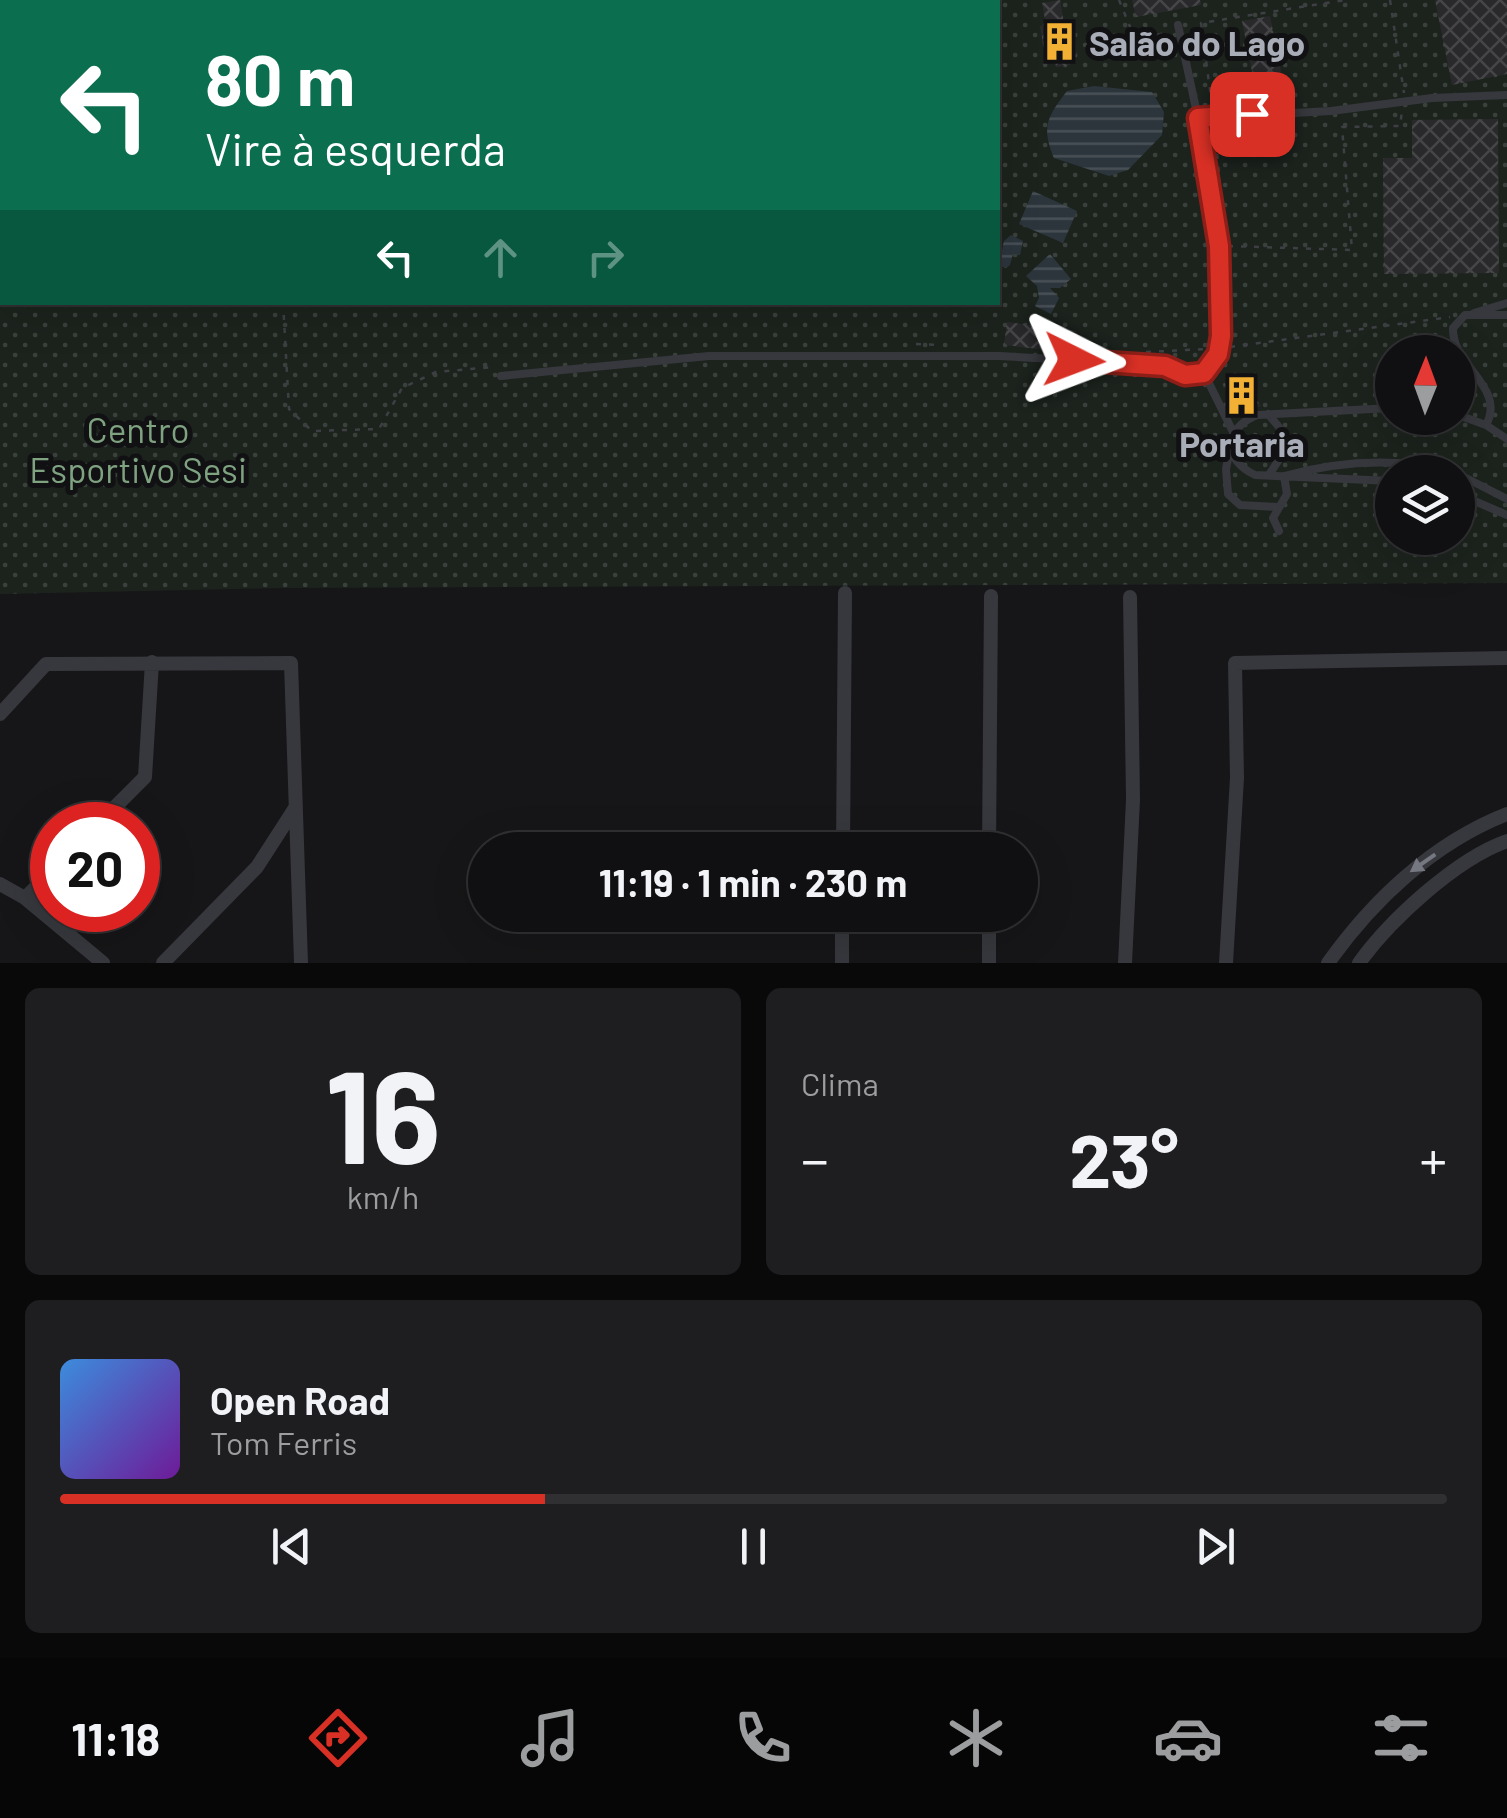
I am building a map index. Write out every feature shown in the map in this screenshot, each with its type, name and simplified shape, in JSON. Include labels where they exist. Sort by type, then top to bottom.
[{"type":"street","points":[[843,832],[845,593]]},
{"type":"street","points":[[990,832],[991,596]]},
{"type":"street","points":[[1125,963],[1133,800],[1130,597]]},
{"type":"street","points":[[1226,963],[1237,778],[1236,663],[1507,658]]},
{"type":"street","points":[[120,802],[144,777],[152,662]]},
{"type":"street","points":[[0,714],[46,664],[291,663],[301,963]]},
{"type":"street","points":[[163,963],[257,867],[295,808]]},
{"type":"street","points":[[1328,963],[1353,928],[1403,877],[1456,841],[1507,814]]},
{"type":"street","points":[[1359,963],[1380,934],[1467,860],[1507,842]]},
{"type":"street","points":[[0,884],[26,898],[103,963]]},
{"type":"street","points":[[26,898],[30,894]]},
{"type":"street","points":[[842,932],[842,963]]},
{"type":"street","points":[[989,932],[989,963]]},
{"type":"lane","points":[[1178,26],[1219,246],[1220,349],[1204,373]]},
{"type":"lane","points":[[1198,118],[1331,112],[1507,95]]},
{"type":"lane","points":[[1486,425],[1492,416],[1492,398],[1452,337],[1453,328],[1465,316],[1507,303]]},
{"type":"lane","points":[[1465,316],[1507,315]]},
{"type":"lane","points":[[501,376],[710,356],[999,356],[1147,364],[1165,366],[1185,375],[1204,373]]},
{"type":"lane","points":[[1204,373],[1233,432]]},
{"type":"lane","points":[[1278,507],[1240,505],[1228,494],[1226,469],[1233,432],[1243,421],[1268,414],[1375,409]]},
{"type":"lane","points":[[1268,414],[1279,427],[1285,450],[1268,476]]},
{"type":"lane","points":[[1475,421],[1507,439]]},
{"type":"lane","points":[[1231,446],[1234,459],[1256,475],[1375,480]]},
{"type":"lane","points":[[1284,476],[1338,464],[1375,463]]},
{"type":"lane","points":[[1280,530],[1274,518],[1287,494],[1284,476]]},
{"type":"lane","points":[[1475,483],[1507,499]]},
{"type":"lane","points":[[1475,502],[1507,516]]},
{"type":"path","points":[[1119,0],[1135,39],[1166,34],[1172,52]]},
{"type":"path","points":[[1221,190],[1202,23],[1345,0]]},
{"type":"path","points":[[1227,246],[1352,250],[1342,127],[1400,126],[1404,102],[1404,76],[1390,0]]},
{"type":"path","points":[[1220,349],[1465,316]]},
{"type":"green space","name":"Centro Esportivo Sesi","points":[[1000,0],[1507,0],[1507,583],[283,588],[0,594],[0,305],[1000,305]]},
{"type":"shaded area","points":[[1094,86],[1152,92],[1164,112],[1162,135],[1128,170],[1109,176],[1054,158],[1048,138],[1051,115],[1067,91]]},
{"type":"shaded area","points":[[1033,191],[1077,211],[1063,243],[1019,224]]},
{"type":"shaded area","points":[[1011,235],[1023,241],[1020,255],[1013,254],[1006,268],[1000,266],[1004,241]]},
{"type":"shaded area","points":[[1050,254],[1071,279],[1060,288],[1050,288],[1059,298],[1051,314],[1035,306],[1039,298],[1037,286],[1026,276]]},
{"type":"building","name":"Salão do Lago","points":[[1060,0],[1064,23],[1072,22],[1077,57],[1069,59],[1070,65],[1056,67],[1055,61],[1046,62],[1040,26],[1046,25],[1042,3]]},
{"type":"building","points":[[1132,0],[1200,0],[1201,5],[1136,17]]},
{"type":"building","points":[[1435,0],[1507,0],[1507,74],[1452,85]]},
{"type":"building","points":[[1270,16],[1283,81],[1255,87],[1242,21]]},
{"type":"building","points":[[1498,119],[1499,273],[1384,274],[1383,158],[1412,158],[1412,120]]},
{"type":"building","points":[[1007,322],[1076,331],[1073,353],[1004,345]]},
{"type":"building","name":"Portaria","points":[[1239,374],[1261,406],[1242,414],[1223,385]]},
{"type":"place","name":"Salão do Lago","points":[[1059,42]]},
{"type":"place","name":"Portaria","points":[[1242,396]]},
{"type":"route","points":[[1074,360],[1165,366],[1185,375],[1204,373],[1218,354],[1219,246],[1198,118],[1252,114]]}]
